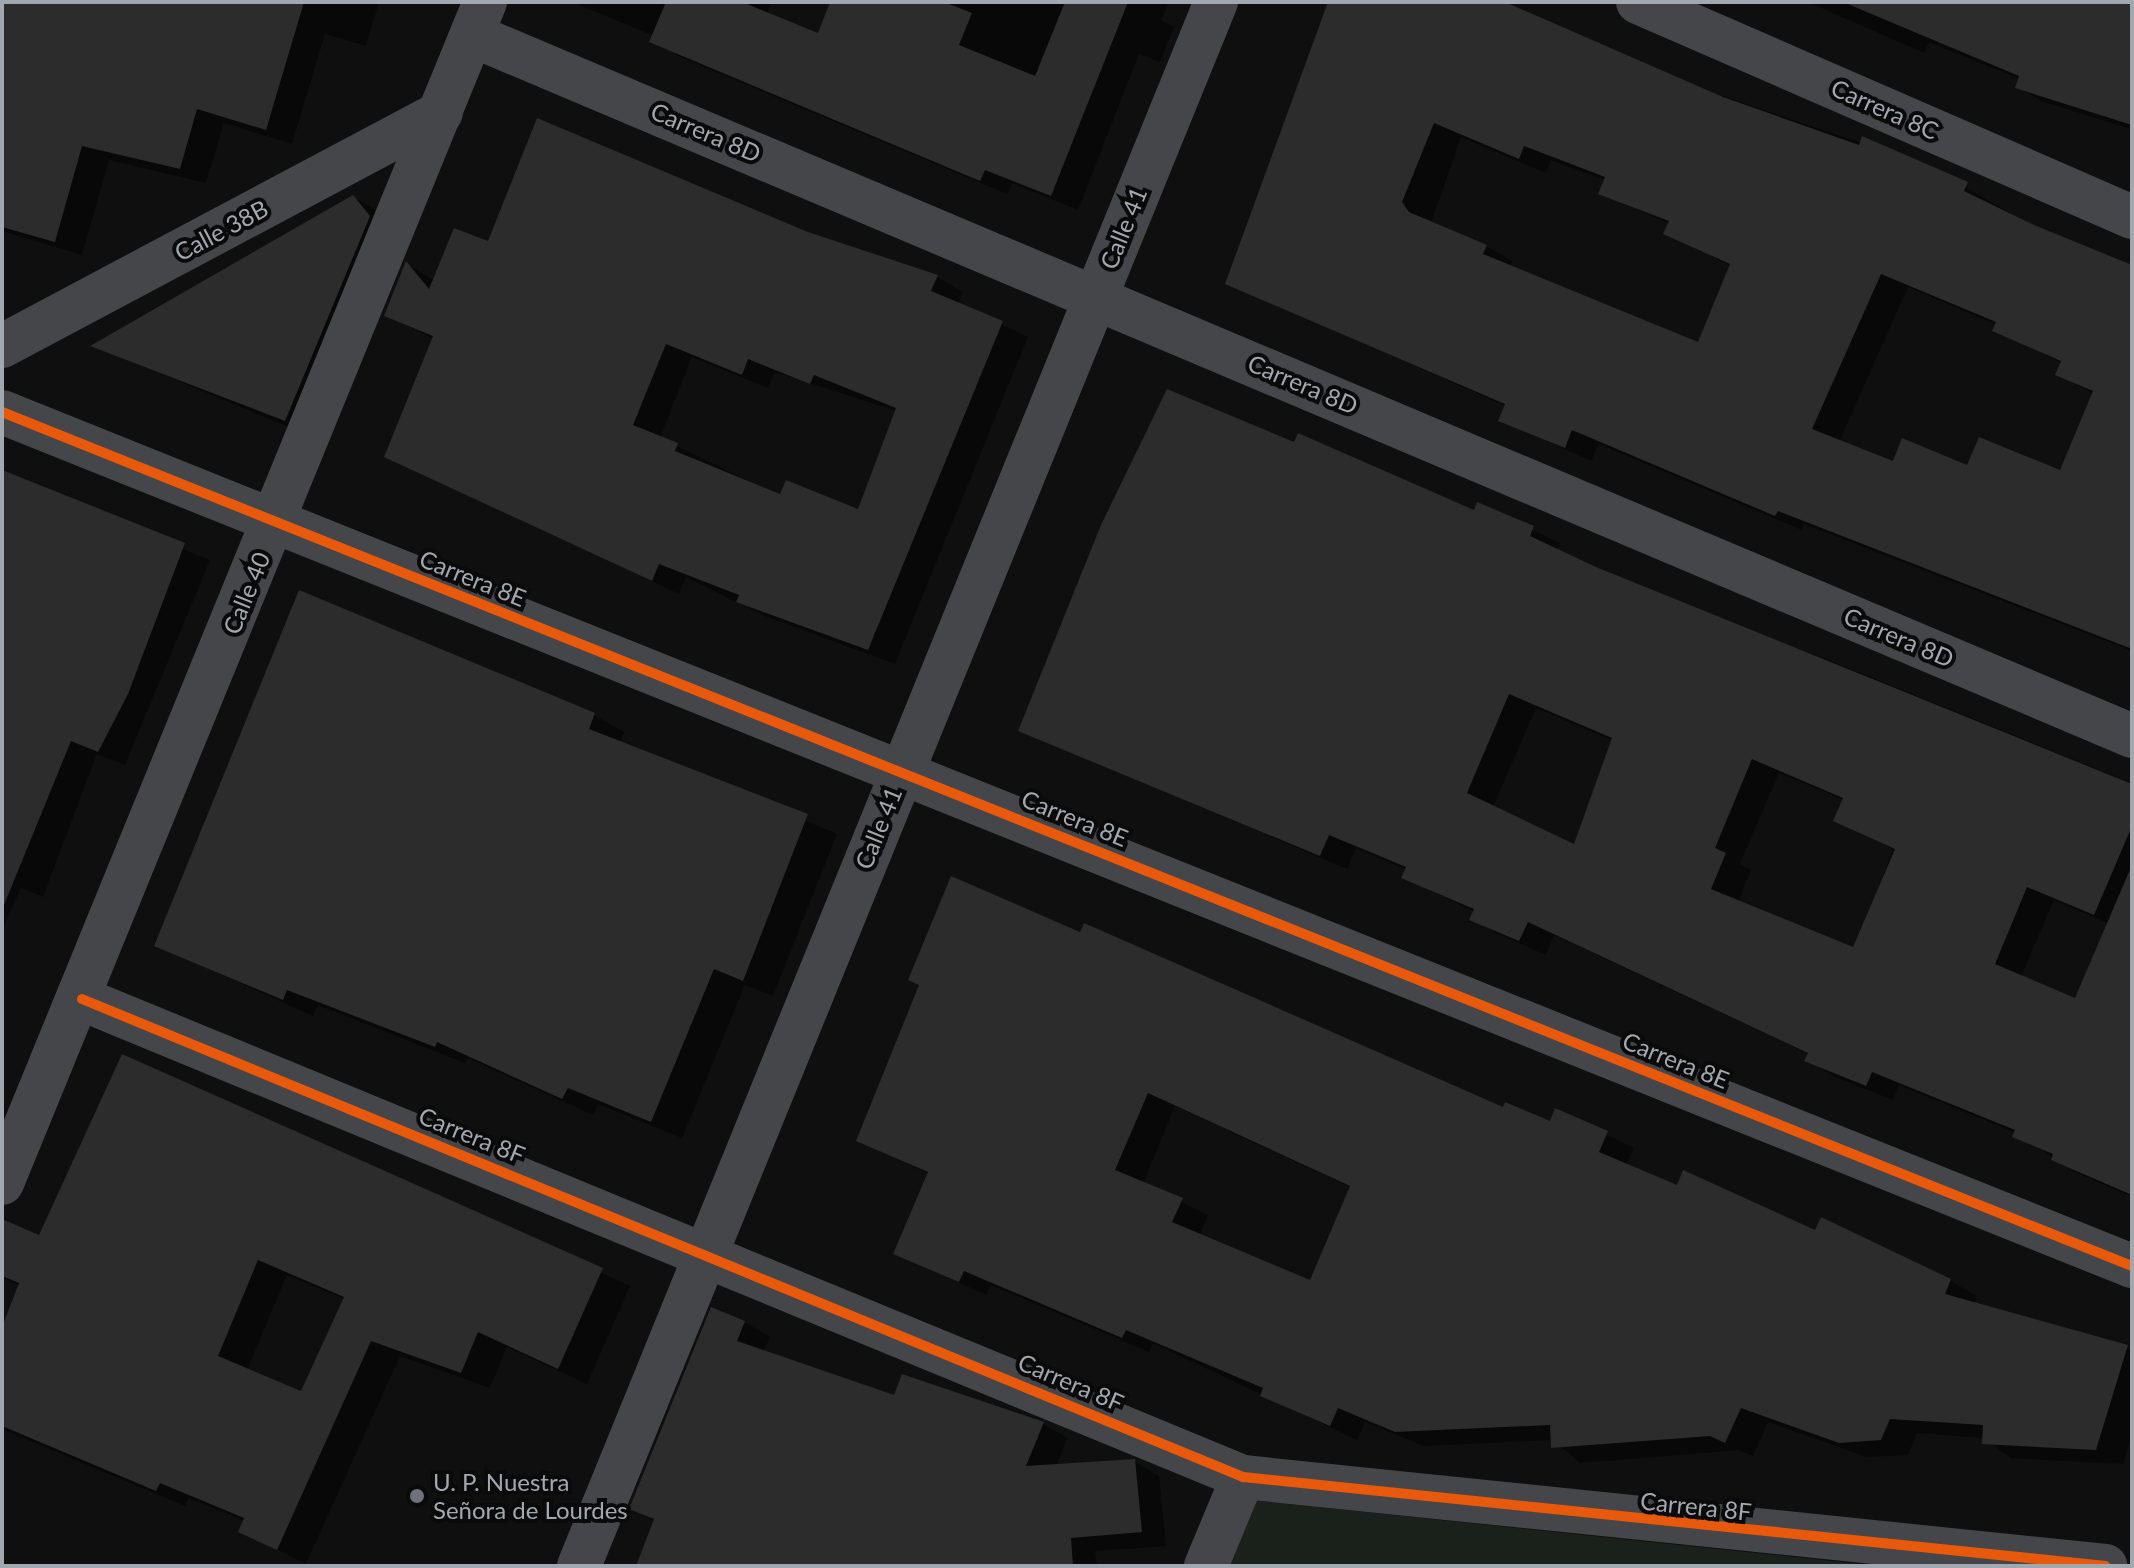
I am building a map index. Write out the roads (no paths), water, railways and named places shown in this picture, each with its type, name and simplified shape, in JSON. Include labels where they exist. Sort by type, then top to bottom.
[{"type":"street","name":"Calle 41","points":[[579,1566],[704,1250],[1216,2]]},
{"type":"street","name":"Carrera 8C","points":[[1638,2],[2132,217]]},
{"type":"street","name":"Carrera 8D","points":[[479,18],[1095,295],[2132,736]]},
{"type":"street","name":"Calle 40","points":[[2,1183],[82,999],[479,18]]},
{"type":"street","name":"Calle 38B","points":[[2,346],[441,113]]},
{"type":"street","name":"Carrera 8E","points":[[2,412],[902,769],[2132,1266]]},
{"type":"street","name":"Carrera 8F","points":[[82,999],[704,1250],[1243,1477],[2105,1566]]},
{"type":"street","points":[[1206,1566],[1243,1477]]},
{"type":"street","points":[[2127,1566],[2132,1550]]},
{"type":"place","name":"U. P. Nuestra Señora de Lourdes","points":[[417,1496]]}]
